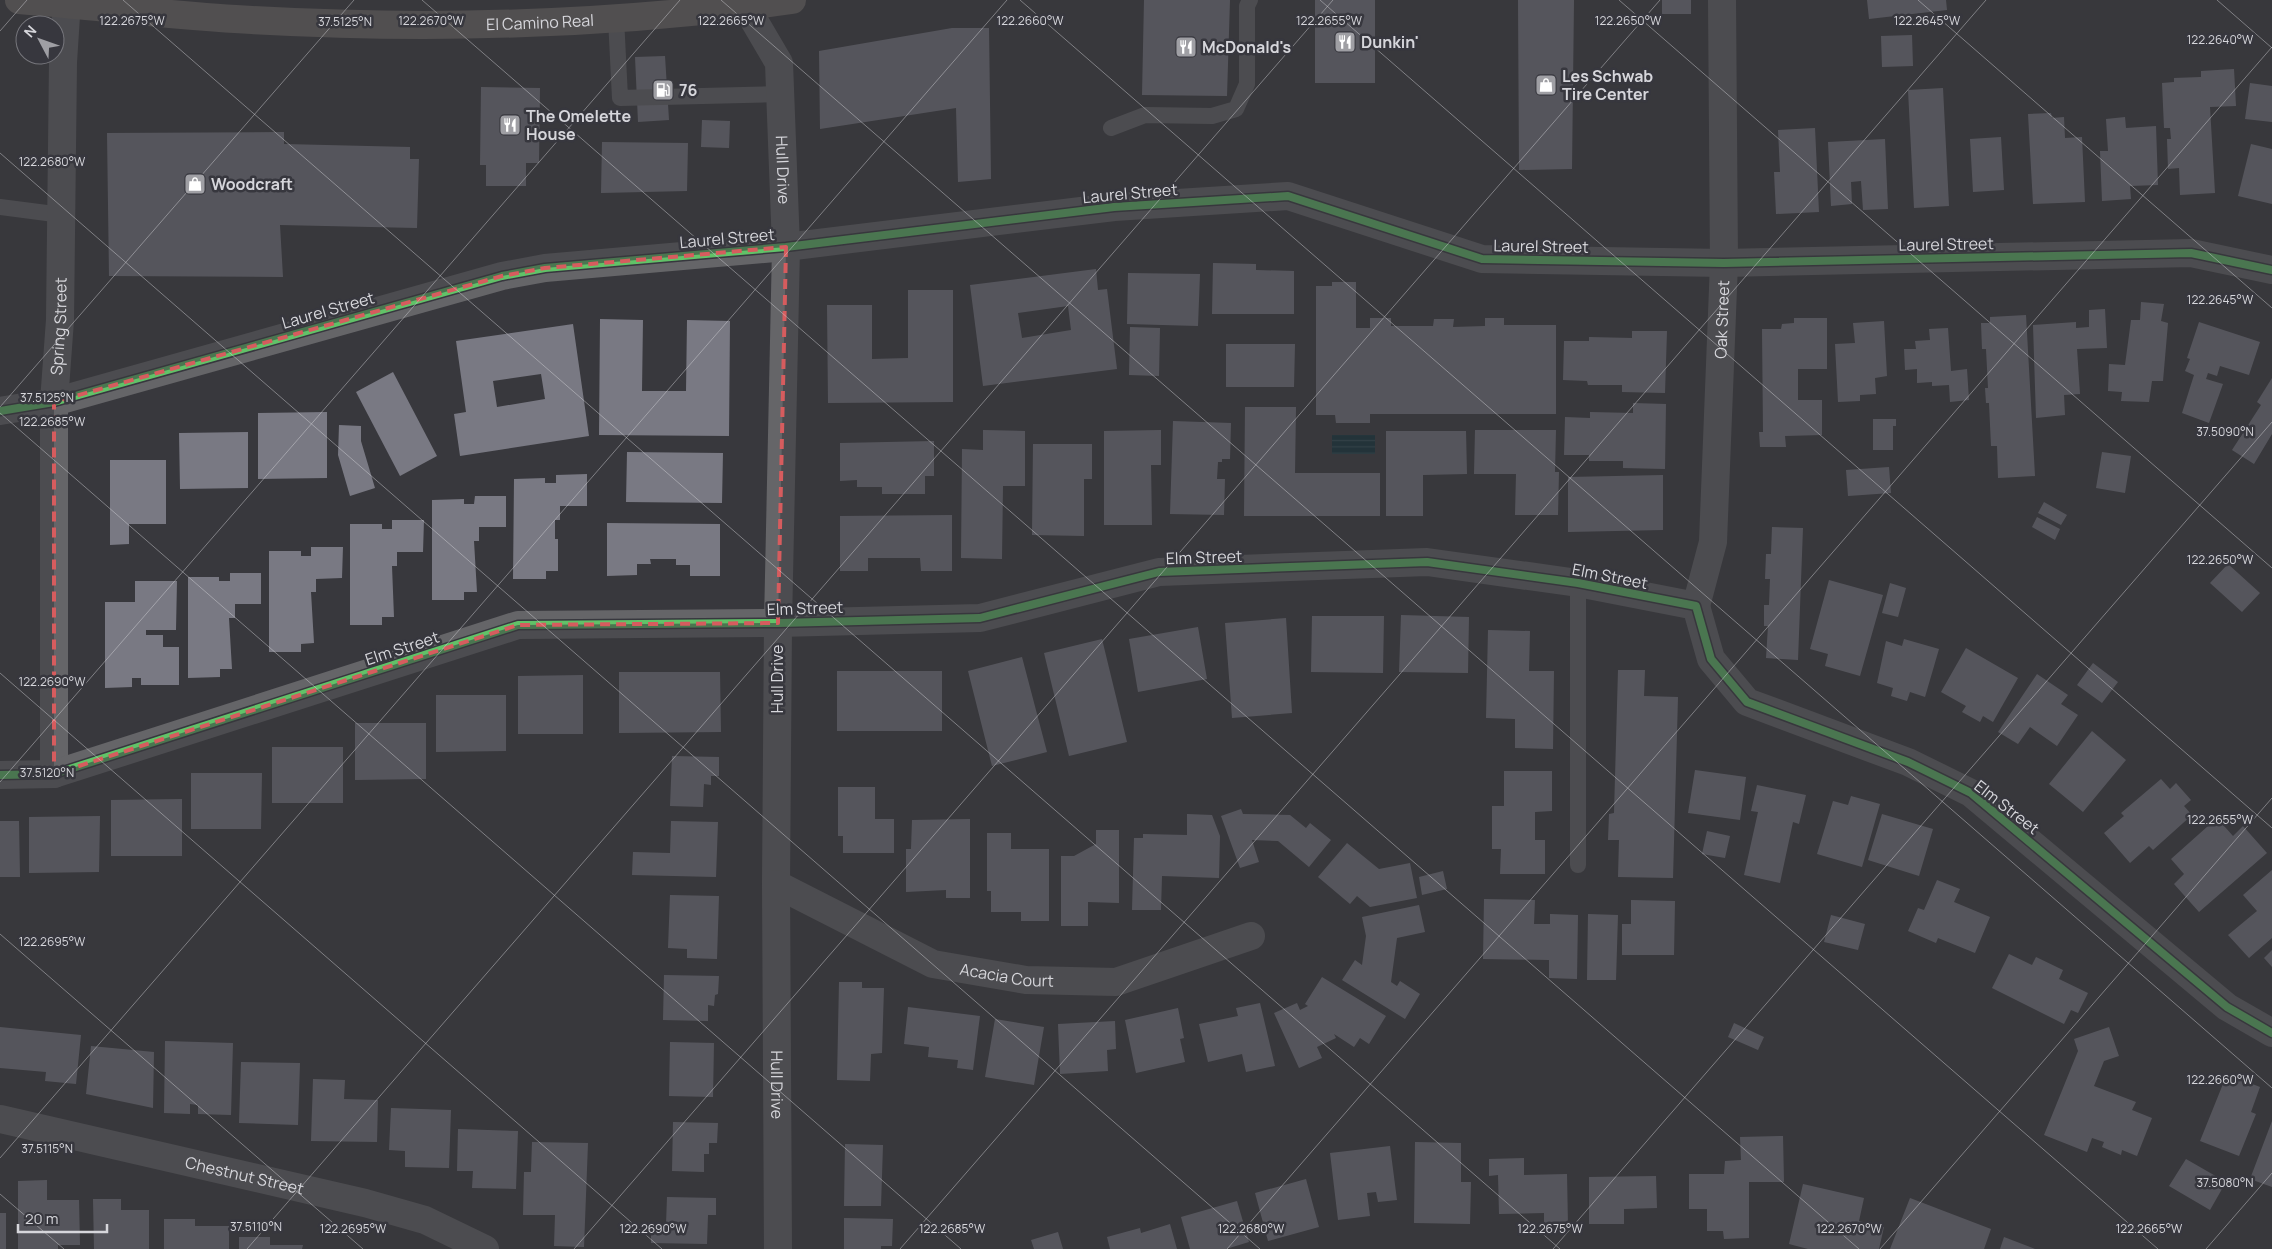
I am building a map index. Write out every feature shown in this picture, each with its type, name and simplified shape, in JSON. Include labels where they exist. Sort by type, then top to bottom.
[{"type":"main road","name":"El Camino Real","points":[[19,0],[67,2],[251,20],[325,23],[468,24],[665,16],[744,3],[792,0]]},
{"type":"street","name":"Oak Street","points":[[1696,606],[1713,542],[1724,263],[1722,0]]},
{"type":"street","name":"Spring Street","points":[[54,774],[54,402],[60,320],[63,62],[67,2]]},
{"type":"street","name":"Hull Drive","points":[[744,3],[779,63],[786,247],[778,623],[776,884],[778,1249]]},
{"type":"street","name":"Laurel Street","points":[[0,411],[54,402],[502,276],[545,268],[786,247],[1114,206],[1288,196],[1482,259],[1724,263],[2191,253],[2272,270]]},
{"type":"street","name":"Elm Street","points":[[0,775],[54,774],[518,625],[778,623],[980,618],[1159,572],[1427,562],[1578,583],[1696,606],[1711,659],[1747,702],[1908,762],[1971,793],[2227,1007],[2272,1033]]},
{"type":"street","name":"Acacia Court","points":[[776,884],[933,964],[1026,980],[1116,982],[1251,936]]},
{"type":"street","name":"Chestnut Street","points":[[0,1119],[365,1203],[425,1220],[485,1249]]},
{"type":"lane","points":[[1111,128],[1145,115],[1212,116],[1236,108],[1247,84],[1247,6],[1250,0]]},
{"type":"lane","points":[[616,18],[620,98],[780,94]]},
{"type":"lane","points":[[0,207],[62,215]]},
{"type":"lane","points":[[1578,583],[1578,865]]},
{"type":"highlighted area","points":[[786,247],[778,623],[518,625],[54,774],[54,402],[502,276],[545,268]]},
{"type":"water","points":[[1332,435],[1375,435],[1375,454],[1332,454]]},
{"type":"building","name":"McDonald's","points":[[1144,0],[1230,0],[1227,96],[1142,95]]},
{"type":"building","name":"Dunkin'","points":[[1315,0],[1375,0],[1375,83],[1315,83]]},
{"type":"building","name":"Les Schwab Tire Center","points":[[1518,0],[1574,0],[1572,169],[1519,170]]},
{"type":"building","points":[[1662,0],[1691,0],[1691,14],[1662,14]]},
{"type":"building","points":[[1867,0],[1946,0],[1947,10],[1869,19]]},
{"type":"building","points":[[952,28],[989,28],[991,179],[958,182],[956,108],[820,129],[819,51]]},
{"type":"building","points":[[1912,35],[1913,66],[1882,67],[1881,36]]},
{"type":"building","points":[[665,56],[669,120],[638,122],[635,57]]},
{"type":"building","points":[[2234,69],[2236,106],[2210,107],[2215,193],[2180,195],[2179,168],[2168,169],[2167,139],[2171,139],[2170,128],[2164,128],[2162,83],[2174,82],[2174,78],[2201,77],[2201,71]]},
{"type":"building","points":[[2250,83],[2272,86],[2272,122],[2245,119]]},
{"type":"building","name":"The Omelette House","points":[[481,87],[540,88],[539,163],[526,163],[526,186],[486,186],[486,165],[480,165]]},
{"type":"building","points":[[1943,88],[1949,206],[1914,208],[1908,90]]},
{"type":"building","points":[[2051,113],[2052,118],[2064,117],[2065,138],[2082,137],[2085,202],[2033,204],[2028,114]]},
{"type":"building","points":[[2125,117],[2126,128],[2156,126],[2158,185],[2130,186],[2131,199],[2102,201],[2100,151],[2108,151],[2106,119]]},
{"type":"building","points":[[702,120],[730,121],[729,148],[701,147]]},
{"type":"building","points":[[1815,128],[1819,212],[1776,214],[1774,172],[1780,172],[1778,130]]},
{"type":"building","name":"Woodcraft","points":[[284,132],[284,144],[410,147],[410,159],[419,159],[417,228],[280,225],[283,277],[109,276],[107,133]]},
{"type":"building","points":[[2001,137],[2004,190],[1973,192],[1970,139]]},
{"type":"building","points":[[1885,139],[1888,209],[1863,210],[1861,181],[1851,182],[1852,204],[1831,206],[1828,142]]},
{"type":"building","points":[[602,142],[688,143],[687,191],[601,193]]},
{"type":"building","points":[[2251,144],[2272,149],[2272,204],[2238,196]]},
{"type":"building","points":[[1213,263],[1256,264],[1256,270],[1294,271],[1294,314],[1212,314]]},
{"type":"building","points":[[1096,269],[1098,290],[1107,289],[1117,369],[983,386],[970,285]],"holes":[[[1068,306],[1071,330],[1022,338],[1018,313]]]},
{"type":"building","points":[[1128,273],[1200,274],[1198,326],[1127,324]]},
{"type":"building","points":[[1332,282],[1356,282],[1356,328],[1370,328],[1370,318],[1391,318],[1391,326],[1433,326],[1434,319],[1454,319],[1453,327],[1485,326],[1485,318],[1504,318],[1504,325],[1556,325],[1556,414],[1370,414],[1370,423],[1336,423],[1335,415],[1316,415],[1316,286],[1332,286]]},
{"type":"building","points":[[908,290],[953,290],[953,402],[828,403],[827,305],[872,305],[872,359],[908,358]]},
{"type":"building","points":[[2141,302],[2164,304],[2161,321],[2168,323],[2163,381],[2152,381],[2149,402],[2121,401],[2122,392],[2108,391],[2109,364],[2125,365],[2131,320],[2140,320]]},
{"type":"building","points":[[2105,309],[2107,348],[2077,349],[2080,394],[2064,395],[2065,415],[2036,418],[2033,325],[2076,322],[2076,328],[2089,327],[2089,310]]},
{"type":"building","points":[[2026,315],[2035,476],[1998,478],[1997,446],[1991,446],[1989,403],[1986,403],[1985,388],[1988,388],[1986,349],[1982,349],[1981,323],[1990,323],[1990,317]]},
{"type":"building","points":[[1794,318],[1827,318],[1827,369],[1798,369],[1798,400],[1822,400],[1822,435],[1785,436],[1786,447],[1760,447],[1759,432],[1763,432],[1762,329],[1781,329],[1782,324],[1794,323]]},
{"type":"building","points":[[600,319],[643,320],[642,391],[686,391],[687,320],[730,321],[729,436],[599,435]]},
{"type":"building","points":[[1884,321],[1887,376],[1875,378],[1876,394],[1860,395],[1860,401],[1838,402],[1835,344],[1855,343],[1853,323]]},
{"type":"building","points":[[2199,322],[2260,342],[2249,375],[2220,366],[2217,376],[2208,373],[2206,379],[2223,384],[2209,423],[2182,413],[2194,375],[2185,371],[2190,359],[2187,358]]},
{"type":"building","points":[[573,324],[589,436],[460,456],[454,414],[466,412],[456,341]],"holes":[[[541,374],[545,399],[497,407],[493,381]]]},
{"type":"building","points":[[1130,327],[1160,328],[1159,376],[1129,375]]},
{"type":"building","points":[[1948,328],[1951,371],[1967,369],[1969,400],[1950,402],[1949,385],[1932,386],[1932,382],[1917,383],[1917,369],[1905,370],[1904,349],[1916,349],[1915,341],[1930,340],[1929,329]]},
{"type":"building","points":[[1632,331],[1667,331],[1665,393],[1622,392],[1622,385],[1588,385],[1587,381],[1563,380],[1564,341],[1589,341],[1589,337],[1632,338]]},
{"type":"building","points":[[1226,344],[1295,344],[1294,387],[1226,387]]},
{"type":"building","points":[[393,372],[437,456],[400,476],[356,392]]},
{"type":"building","points":[[2272,378],[2272,434],[2254,464],[2232,450],[2261,405],[2257,402]]},
{"type":"building","points":[[1633,403],[1666,404],[1665,469],[1623,468],[1623,461],[1589,461],[1589,455],[1564,455],[1565,417],[1590,418],[1590,412],[1633,413]]},
{"type":"building","points":[[1245,407],[1296,407],[1295,473],[1380,473],[1380,516],[1244,516]]},
{"type":"building","points":[[327,412],[327,478],[258,479],[258,413]]},
{"type":"building","points":[[1873,419],[1896,419],[1896,426],[1893,426],[1893,450],[1873,450]]},
{"type":"building","points":[[1173,421],[1231,423],[1230,459],[1222,459],[1222,462],[1218,462],[1217,479],[1225,479],[1224,515],[1170,514]]},
{"type":"building","points":[[339,425],[361,426],[361,441],[375,488],[350,496],[338,455]]},
{"type":"building","points":[[983,430],[1025,431],[1025,486],[1003,486],[1002,559],[961,558],[962,449],[983,450]]},
{"type":"building","points":[[1161,430],[1161,465],[1151,465],[1152,525],[1104,525],[1104,431]]},
{"type":"building","points":[[1475,430],[1556,430],[1555,472],[1559,472],[1558,515],[1515,515],[1516,474],[1474,474]]},
{"type":"building","points":[[1386,431],[1466,431],[1467,474],[1423,475],[1423,516],[1386,516]]},
{"type":"building","points":[[248,432],[248,488],[180,489],[179,433]]},
{"type":"building","points":[[934,441],[934,476],[925,476],[925,494],[882,494],[882,487],[857,487],[857,480],[840,481],[840,443]]},
{"type":"building","points":[[1033,444],[1092,444],[1092,479],[1084,479],[1084,536],[1032,535]]},
{"type":"building","points":[[627,452],[723,453],[722,503],[626,502]]},
{"type":"building","points":[[2102,452],[2131,456],[2125,493],[2096,488]]},
{"type":"building","points":[[110,460],[166,460],[166,524],[129,524],[129,544],[110,545]]},
{"type":"building","points":[[1889,467],[1891,493],[1848,496],[1846,470]]},
{"type":"building","points":[[587,474],[587,506],[560,506],[560,520],[555,520],[555,539],[558,539],[558,571],[546,571],[546,579],[513,579],[514,479],[545,478],[545,483],[556,483],[556,475]]},
{"type":"building","points":[[1663,475],[1663,530],[1568,532],[1568,477]]},
{"type":"building","points":[[475,496],[506,496],[506,527],[479,527],[479,541],[474,541],[477,592],[464,592],[464,600],[432,600],[432,500],[464,499],[464,504],[474,504]]},
{"type":"building","points":[[2044,502],[2067,515],[2061,525],[2038,513]]},
{"type":"building","points":[[952,515],[952,571],[921,571],[920,558],[868,558],[868,571],[840,571],[840,516]]},
{"type":"building","points":[[2037,517],[2060,529],[2055,540],[2032,527]]},
{"type":"building","points":[[392,520],[424,520],[423,552],[397,552],[397,566],[392,566],[394,617],[382,617],[382,625],[350,625],[350,524],[382,524],[382,529],[392,529]]},
{"type":"building","points":[[607,523],[720,524],[720,576],[690,576],[690,565],[676,565],[676,559],[650,559],[651,564],[637,564],[637,575],[607,576]]},
{"type":"building","points":[[1772,527],[1803,528],[1798,660],[1766,658],[1768,626],[1764,626],[1764,605],[1769,605],[1770,579],[1765,579],[1766,554],[1771,554]]},
{"type":"building","points":[[311,547],[343,547],[342,578],[316,579],[316,592],[311,592],[314,643],[301,644],[301,652],[269,652],[269,551],[301,551],[301,556],[311,556]]},
{"type":"building","points":[[2228,564],[2260,593],[2242,612],[2210,583]]},
{"type":"building","points":[[230,573],[261,573],[261,604],[235,604],[235,618],[229,618],[232,669],[220,669],[220,677],[188,678],[188,577],[219,577],[219,581],[230,581]]},
{"type":"building","points":[[1829,580],[1883,595],[1860,676],[1825,666],[1828,654],[1810,649]]},
{"type":"building","points":[[135,581],[177,581],[176,630],[146,630],[146,635],[163,635],[163,647],[179,647],[179,685],[141,685],[141,678],[132,678],[132,687],[105,688],[105,602],[135,602]]},
{"type":"building","points":[[1890,583],[1906,588],[1898,617],[1882,613]]},
{"type":"building","points":[[1401,615],[1469,617],[1468,673],[1399,672]]},
{"type":"building","points":[[1312,616],[1384,616],[1383,673],[1311,672]]},
{"type":"building","points":[[1286,618],[1292,713],[1232,718],[1225,623]]},
{"type":"building","points":[[1198,627],[1207,679],[1138,692],[1129,639]]},
{"type":"building","points":[[1488,630],[1530,631],[1529,671],[1554,671],[1553,749],[1515,748],[1515,719],[1486,718]]},
{"type":"building","points":[[1102,639],[1127,742],[1069,756],[1044,653]]},
{"type":"building","points":[[1904,639],[1939,649],[1925,697],[1910,692],[1907,701],[1891,696],[1893,688],[1877,683],[1886,641],[1902,646]]},
{"type":"building","points":[[1966,648],[2018,678],[1993,722],[1983,716],[1980,722],[1962,712],[1966,706],[1941,692]]},
{"type":"building","points":[[1022,657],[1047,752],[992,766],[968,671]]},
{"type":"building","points":[[2093,663],[2118,682],[2102,703],[2077,685]]},
{"type":"building","points":[[1618,670],[1645,670],[1644,696],[1678,697],[1673,878],[1618,877],[1619,840],[1608,840],[1609,814],[1614,813]]},
{"type":"building","points":[[837,671],[942,671],[942,731],[837,731]]},
{"type":"building","points":[[619,672],[720,672],[721,732],[619,733]]},
{"type":"building","points":[[2037,674],[2068,695],[2061,704],[2078,715],[2057,746],[2030,727],[2018,744],[1998,732]]},
{"type":"building","points":[[583,675],[583,734],[518,734],[518,676]]},
{"type":"building","points":[[436,695],[506,695],[506,751],[436,752]]},
{"type":"building","points":[[355,723],[426,723],[426,779],[355,780]]},
{"type":"building","points":[[2092,731],[2126,760],[2083,812],[2049,784]]},
{"type":"building","points":[[272,747],[343,747],[343,803],[272,803]]},
{"type":"building","points":[[672,756],[719,757],[719,776],[711,776],[711,785],[704,784],[703,807],[670,806]]},
{"type":"building","points":[[1695,770],[1746,777],[1740,820],[1688,813]]},
{"type":"building","points":[[1504,771],[1552,771],[1552,811],[1535,812],[1535,840],[1545,840],[1545,874],[1500,874],[1501,849],[1492,849],[1492,806],[1504,806]]},
{"type":"building","points":[[191,773],[262,773],[261,829],[191,829]]},
{"type":"building","points":[[2161,779],[2170,789],[2176,783],[2191,800],[2184,806],[2192,815],[2153,850],[2149,846],[2130,863],[2104,833],[2124,816],[2121,813]]},
{"type":"building","points":[[1757,785],[1806,795],[1799,824],[1793,822],[1780,883],[1744,875],[1758,812],[1751,811]]},
{"type":"building","points":[[838,787],[875,787],[875,819],[894,819],[894,853],[843,853],[843,836],[838,836]]},
{"type":"building","points":[[1851,796],[1880,804],[1862,867],[1817,854],[1833,801],[1848,805]]},
{"type":"building","points":[[182,799],[182,856],[111,856],[111,800]]},
{"type":"building","points":[[1241,809],[1243,814],[1290,815],[1306,828],[1310,823],[1331,840],[1309,867],[1278,841],[1252,840],[1259,862],[1240,868],[1221,816]]},
{"type":"building","points":[[1187,814],[1212,815],[1220,836],[1219,878],[1162,876],[1161,910],[1132,910],[1134,838],[1143,838],[1143,834],[1187,835]]},
{"type":"building","points":[[1882,814],[1933,829],[1919,876],[1868,860]]},
{"type":"building","points":[[100,816],[99,872],[29,873],[29,817]]},
{"type":"building","points":[[2217,818],[2233,836],[2243,826],[2267,853],[2199,912],[2174,884],[2184,874],[2171,859]]},
{"type":"building","points":[[970,819],[970,898],[946,898],[946,890],[906,892],[906,849],[911,849],[912,820]]},
{"type":"building","points":[[0,821],[19,821],[20,877],[0,877]]},
{"type":"building","points":[[671,821],[718,822],[716,877],[632,875],[633,852],[670,853]]},
{"type":"building","points":[[1096,830],[1119,830],[1119,903],[1088,902],[1088,926],[1061,926],[1061,856],[1074,856],[1096,844]]},
{"type":"building","points":[[1707,831],[1730,836],[1725,858],[1702,854]]},
{"type":"building","points":[[987,833],[1011,833],[1011,849],[1049,849],[1049,921],[1021,921],[1021,912],[991,912],[991,891],[987,891]]},
{"type":"building","points":[[1347,843],[1379,869],[1410,863],[1417,898],[1370,907],[1357,896],[1350,904],[1318,877]]},
{"type":"building","points":[[2272,870],[2272,938],[2249,958],[2228,935],[2257,911],[2243,895]]},
{"type":"building","points":[[1443,871],[1447,889],[1422,895],[1419,877]]},
{"type":"building","points":[[1937,880],[1960,889],[1954,902],[1990,917],[1975,953],[1938,938],[1936,943],[1908,931],[1918,908],[1924,910]]},
{"type":"building","points":[[670,895],[719,896],[717,959],[687,958],[687,949],[668,948]]},
{"type":"building","points":[[1484,899],[1535,900],[1534,924],[1550,924],[1550,914],[1578,915],[1577,979],[1549,978],[1549,960],[1483,959]]},
{"type":"building","points":[[1631,900],[1675,901],[1674,955],[1622,955],[1622,924],[1631,924]]},
{"type":"building","points":[[1419,905],[1425,932],[1397,938],[1391,982],[1397,986],[1400,981],[1420,994],[1405,1019],[1342,980],[1355,960],[1362,965],[1366,936],[1362,917]]},
{"type":"building","points":[[1588,914],[1618,915],[1616,980],[1587,980]]},
{"type":"building","points":[[1831,915],[1865,924],[1858,950],[1824,942]]},
{"type":"building","points":[[2272,950],[2272,967],[2264,958]]},
{"type":"building","points":[[2009,954],[2032,965],[2036,957],[2063,970],[2059,979],[2088,993],[2078,1013],[2071,1010],[2064,1024],[1992,988]]},
{"type":"building","points":[[664,975],[719,976],[718,994],[715,995],[714,1006],[708,1005],[708,1021],[663,1020]]},
{"type":"building","points":[[1322,977],[1386,1016],[1369,1044],[1360,1038],[1354,1047],[1334,1034],[1336,1038],[1317,1047],[1322,1058],[1299,1068],[1274,1013],[1297,1003],[1300,1010],[1308,1006],[1305,1004]]},
{"type":"building","points":[[839,982],[862,982],[862,988],[884,988],[882,1053],[871,1054],[870,1081],[837,1080]]},
{"type":"building","points":[[1260,1003],[1275,1066],[1246,1072],[1242,1054],[1208,1062],[1199,1024],[1238,1016],[1236,1008]]},
{"type":"building","points":[[908,1007],[980,1016],[973,1070],[957,1068],[958,1060],[928,1057],[929,1047],[904,1044]]},
{"type":"building","points":[[1178,1008],[1184,1038],[1180,1039],[1185,1062],[1136,1073],[1125,1020]]},
{"type":"building","points":[[995,1019],[1044,1027],[1034,1085],[985,1077]]},
{"type":"building","points":[[1115,1021],[1116,1049],[1107,1050],[1108,1071],[1060,1074],[1058,1024]]},
{"type":"building","points":[[1734,1023],[1764,1037],[1758,1050],[1728,1037]]},
{"type":"building","points":[[0,1027],[81,1035],[76,1084],[45,1081],[46,1072],[0,1068]]},
{"type":"building","points":[[2109,1027],[2119,1056],[2104,1061],[2094,1086],[2136,1102],[2132,1110],[2152,1118],[2137,1156],[2122,1150],[2121,1155],[2102,1147],[2104,1142],[2092,1138],[2087,1152],[2044,1135],[2078,1051],[2074,1039]]},
{"type":"building","points":[[165,1041],[233,1043],[231,1115],[198,1114],[198,1105],[190,1104],[190,1114],[164,1113]]},
{"type":"building","points":[[670,1042],[714,1043],[713,1097],[669,1096]]},
{"type":"building","points":[[91,1046],[154,1052],[153,1108],[86,1094]]},
{"type":"building","points":[[241,1062],[300,1063],[298,1125],[239,1123]]},
{"type":"building","points":[[2227,1074],[2260,1087],[2251,1112],[2256,1114],[2239,1156],[2200,1141]]},
{"type":"building","points":[[313,1079],[345,1080],[344,1099],[378,1100],[377,1142],[311,1141]]},
{"type":"building","points":[[391,1108],[451,1110],[449,1168],[405,1167],[405,1151],[389,1150]]},
{"type":"building","points":[[2272,1121],[2272,1187],[2250,1179]]},
{"type":"building","points":[[673,1122],[718,1123],[717,1143],[709,1143],[709,1154],[704,1154],[704,1172],[672,1171]]},
{"type":"building","points":[[458,1129],[518,1131],[516,1189],[472,1188],[473,1171],[457,1171]]},
{"type":"building","points":[[1783,1136],[1784,1182],[1749,1182],[1749,1238],[1724,1239],[1723,1231],[1707,1231],[1707,1209],[1689,1209],[1689,1174],[1724,1174],[1725,1161],[1741,1160],[1740,1137]]},
{"type":"building","points":[[532,1142],[588,1143],[584,1247],[554,1246],[555,1215],[523,1215],[524,1172],[531,1172]]},
{"type":"building","points":[[1415,1142],[1461,1143],[1461,1182],[1471,1182],[1470,1224],[1414,1223]]},
{"type":"building","points":[[845,1144],[883,1145],[881,1206],[844,1206]]},
{"type":"building","points":[[1390,1146],[1397,1200],[1378,1202],[1376,1192],[1367,1193],[1370,1216],[1338,1220],[1330,1153]]},
{"type":"building","points":[[1524,1158],[1524,1175],[1567,1174],[1568,1226],[1544,1226],[1544,1213],[1499,1214],[1498,1175],[1489,1176],[1489,1159]]},
{"type":"building","points":[[2186,1159],[2226,1182],[2210,1210],[2169,1186]]},
{"type":"building","points":[[1656,1176],[1657,1208],[1624,1209],[1624,1224],[1589,1224],[1589,1177]]},
{"type":"building","points":[[1306,1179],[1319,1227],[1268,1241],[1255,1193]]},
{"type":"building","points":[[47,1180],[47,1200],[79,1200],[80,1245],[58,1245],[58,1249],[18,1249],[18,1181]]},
{"type":"building","points":[[1803,1184],[1864,1198],[1859,1221],[1884,1227],[1879,1249],[1808,1249],[1789,1244]]},
{"type":"building","points":[[667,1197],[716,1198],[716,1215],[708,1215],[707,1244],[651,1243],[651,1225],[666,1225]]},
{"type":"building","points":[[1910,1198],[1991,1229],[1984,1249],[1890,1249]]},
{"type":"building","points":[[93,1199],[121,1199],[121,1210],[149,1210],[149,1249],[94,1249]]},
{"type":"building","points":[[1237,1201],[1249,1242],[1226,1249],[1190,1249],[1181,1217]]},
{"type":"building","points":[[0,1213],[6,1213],[6,1249],[0,1249]]},
{"type":"building","points":[[844,1218],[893,1219],[892,1246],[881,1246],[881,1249],[844,1249]]},
{"type":"building","points":[[164,1219],[195,1219],[195,1226],[229,1226],[229,1249],[164,1249]]},
{"type":"building","points":[[1170,1224],[1177,1249],[1110,1249],[1107,1237],[1140,1228],[1141,1233]]},
{"type":"building","points":[[1058,1232],[1063,1249],[1034,1249],[1031,1240]]},
{"type":"building","points":[[239,1237],[270,1237],[270,1245],[303,1245],[302,1249],[239,1249]]},
{"type":"building","points":[[2004,1237],[2035,1249],[2000,1249]]},
{"type":"cycle path","points":[[0,411],[54,402],[502,276],[545,268],[786,247],[1114,207],[1288,196],[1482,259],[1724,263],[2191,253],[2272,270]]},
{"type":"cycle path","points":[[0,775],[54,774],[518,625],[778,623],[980,618],[1159,572],[1427,562],[1578,583],[1696,606],[1711,659],[1747,702],[1908,762],[1971,793],[2227,1007],[2272,1033]]},
{"type":"place","name":"Dunkin'","points":[[1345,42]]},
{"type":"place","name":"McDonald's","points":[[1186,47]]},
{"type":"place","name":"Les Schwab Tire Center","points":[[1546,85]]},
{"type":"place","name":"76","points":[[663,90]]},
{"type":"place","name":"The Omelette House","points":[[510,125]]},
{"type":"place","name":"Woodcraft","points":[[195,184]]}]
